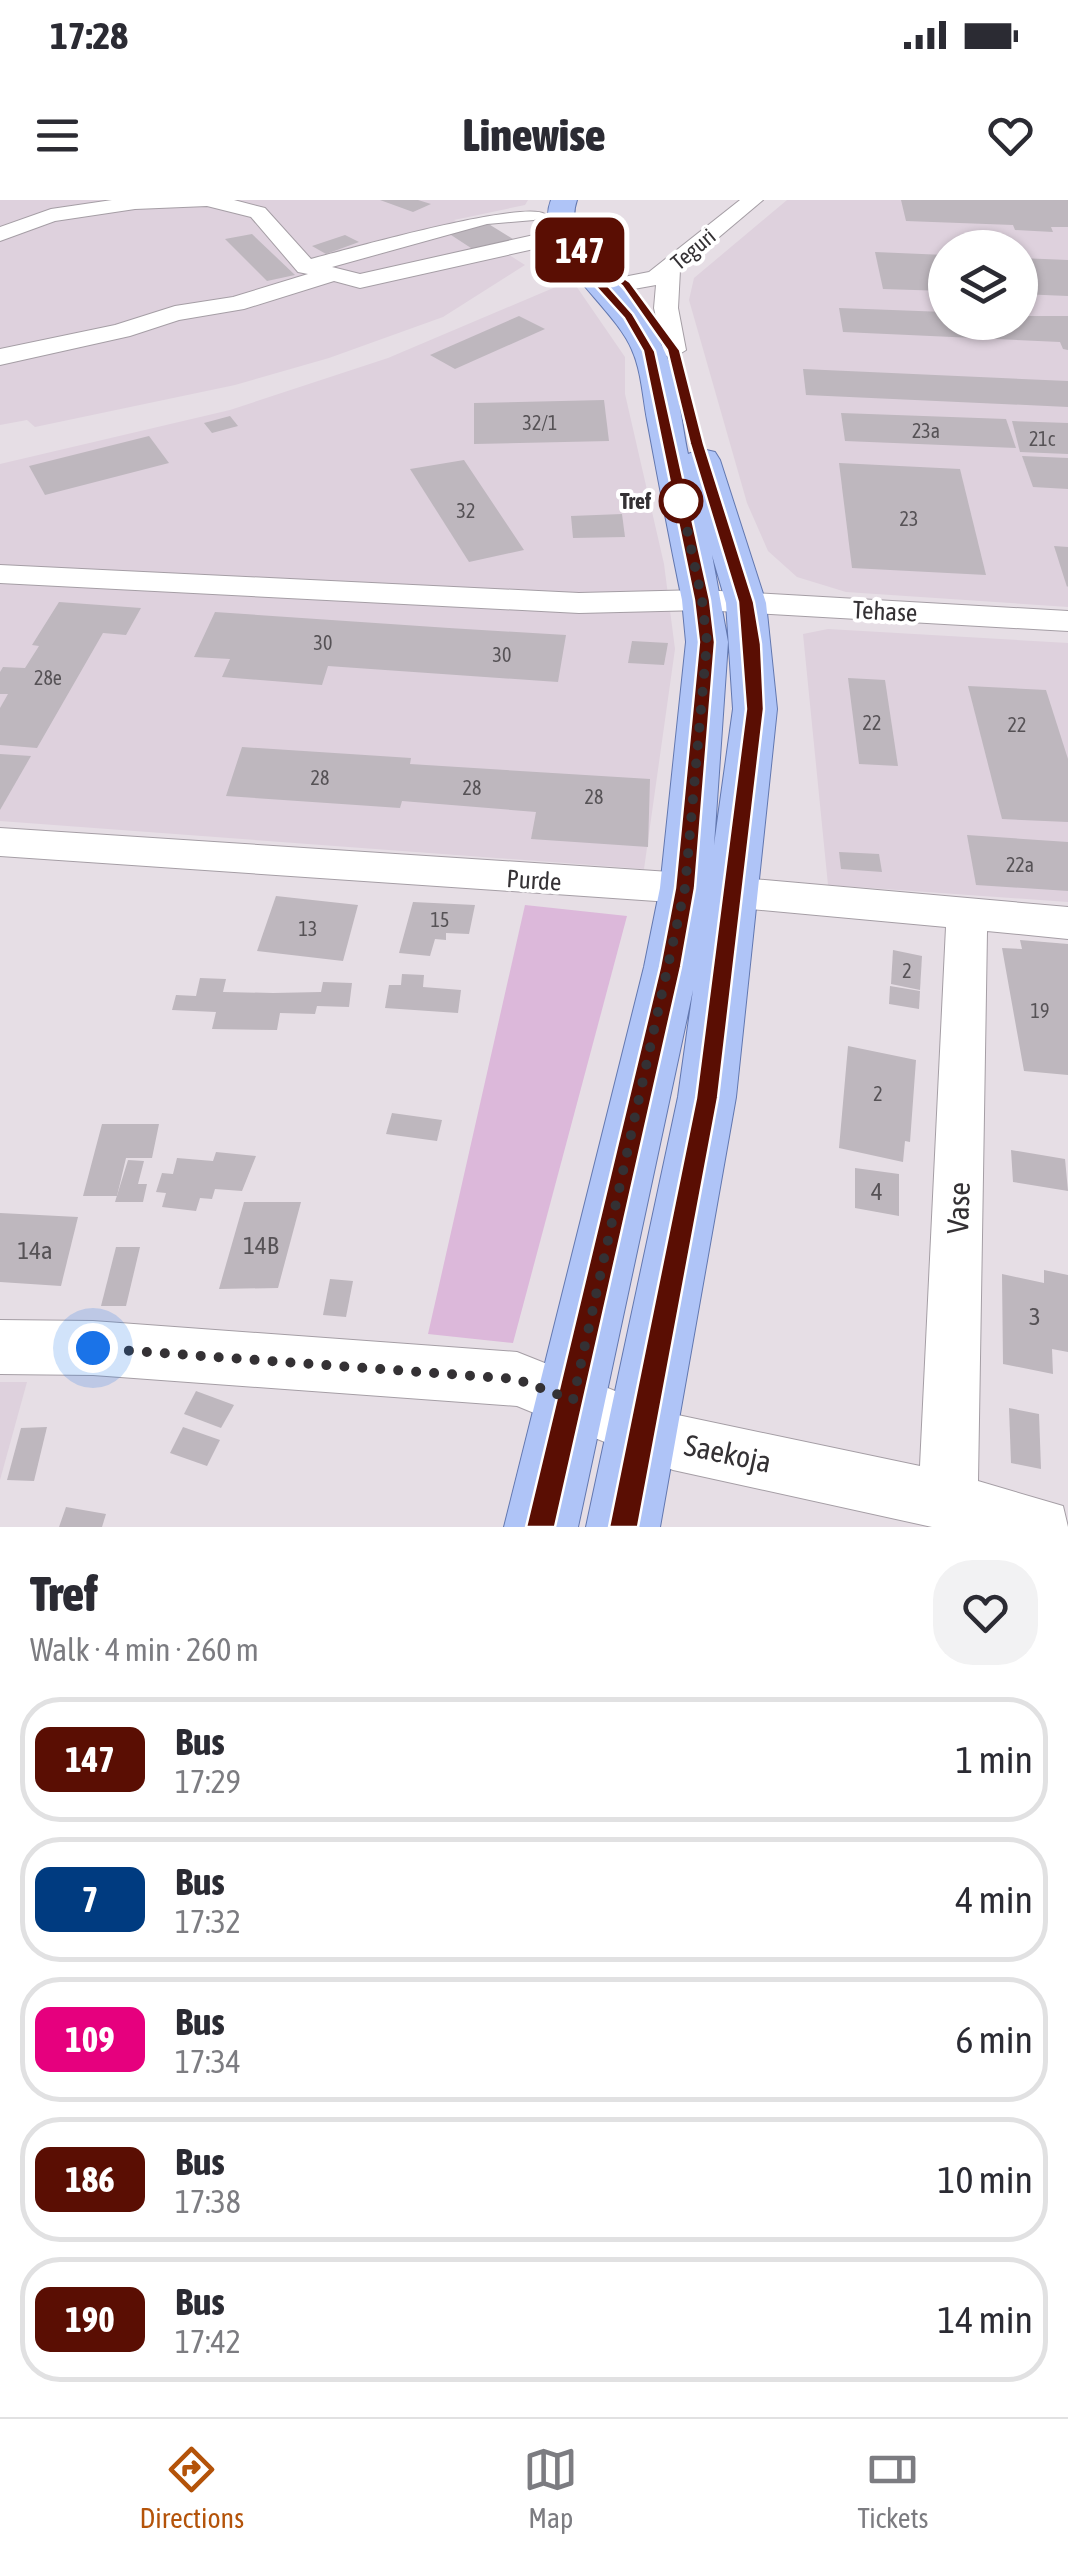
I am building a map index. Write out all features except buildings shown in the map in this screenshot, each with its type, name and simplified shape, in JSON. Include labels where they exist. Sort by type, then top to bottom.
[{"type":"main road","points":[[564,200],[560,211],[563,232],[674,350],[697,444],[724,601],[707,642],[707,1098],[624,1527]]},
{"type":"main road","points":[[601,270],[649,351],[724,601]]},
{"type":"main road","points":[[541,1527],[710,891]]},
{"type":"street","points":[[0,234],[100,204],[207,200],[251,206],[306,267],[360,281],[543,240]]},
{"type":"street","name":"Teguri","points":[[601,270],[656,278],[754,200]]},
{"type":"street","points":[[306,267],[486,218],[534,214]]},
{"type":"street","points":[[601,270],[669,270],[666,308],[674,350]]},
{"type":"street","points":[[0,357],[120,331],[175,313],[236,304],[334,274]]},
{"type":"street","name":"Tehase","points":[[0,574],[579,603],[724,601],[1068,621]]},
{"type":"street","name":"Purde","points":[[0,842],[710,891],[1068,924]]},
{"type":"street","name":"Vase","points":[[948,1502],[967,915]]},
{"type":"street","name":"Saekoja","points":[[0,1347],[93,1348],[516,1379],[673,1442],[948,1502],[1042,1527]]},
{"type":"shaded area","points":[[0,200],[528,200],[525,205],[454,220],[525,265],[443,317],[329,358],[235,385],[35,427],[27,420],[0,425]]},
{"type":"shaded area","points":[[787,200],[1068,200],[1068,607],[846,592],[797,577],[768,551],[747,503],[689,300],[694,278]]},
{"type":"shaded area","points":[[572,280],[625,357],[625,394],[664,564],[675,649],[644,869],[0,821],[0,464],[230,410],[388,358]]},
{"type":"shaded area","points":[[828,629],[1068,643],[1068,902],[828,885],[803,634]]},
{"type":"shaded area","points":[[525,905],[627,916],[513,1343],[428,1334]]},
{"type":"shaded area","points":[[0,1382],[27,1382],[0,1480]]},
{"type":"bus line","name":"147","points":[[541,1527],[671,967],[685,888],[707,642],[702,600],[649,351],[629,316],[580,263],[573,246],[626,284],[674,350],[697,444],[746,602],[755,709],[707,1098],[623,1527]]},
{"type":"place","name":"Tref","points":[[681,501]]},
{"type":"route","points":[[93,1348],[516,1379],[573,1400],[671,967],[685,888],[707,642],[681,501]]}]
